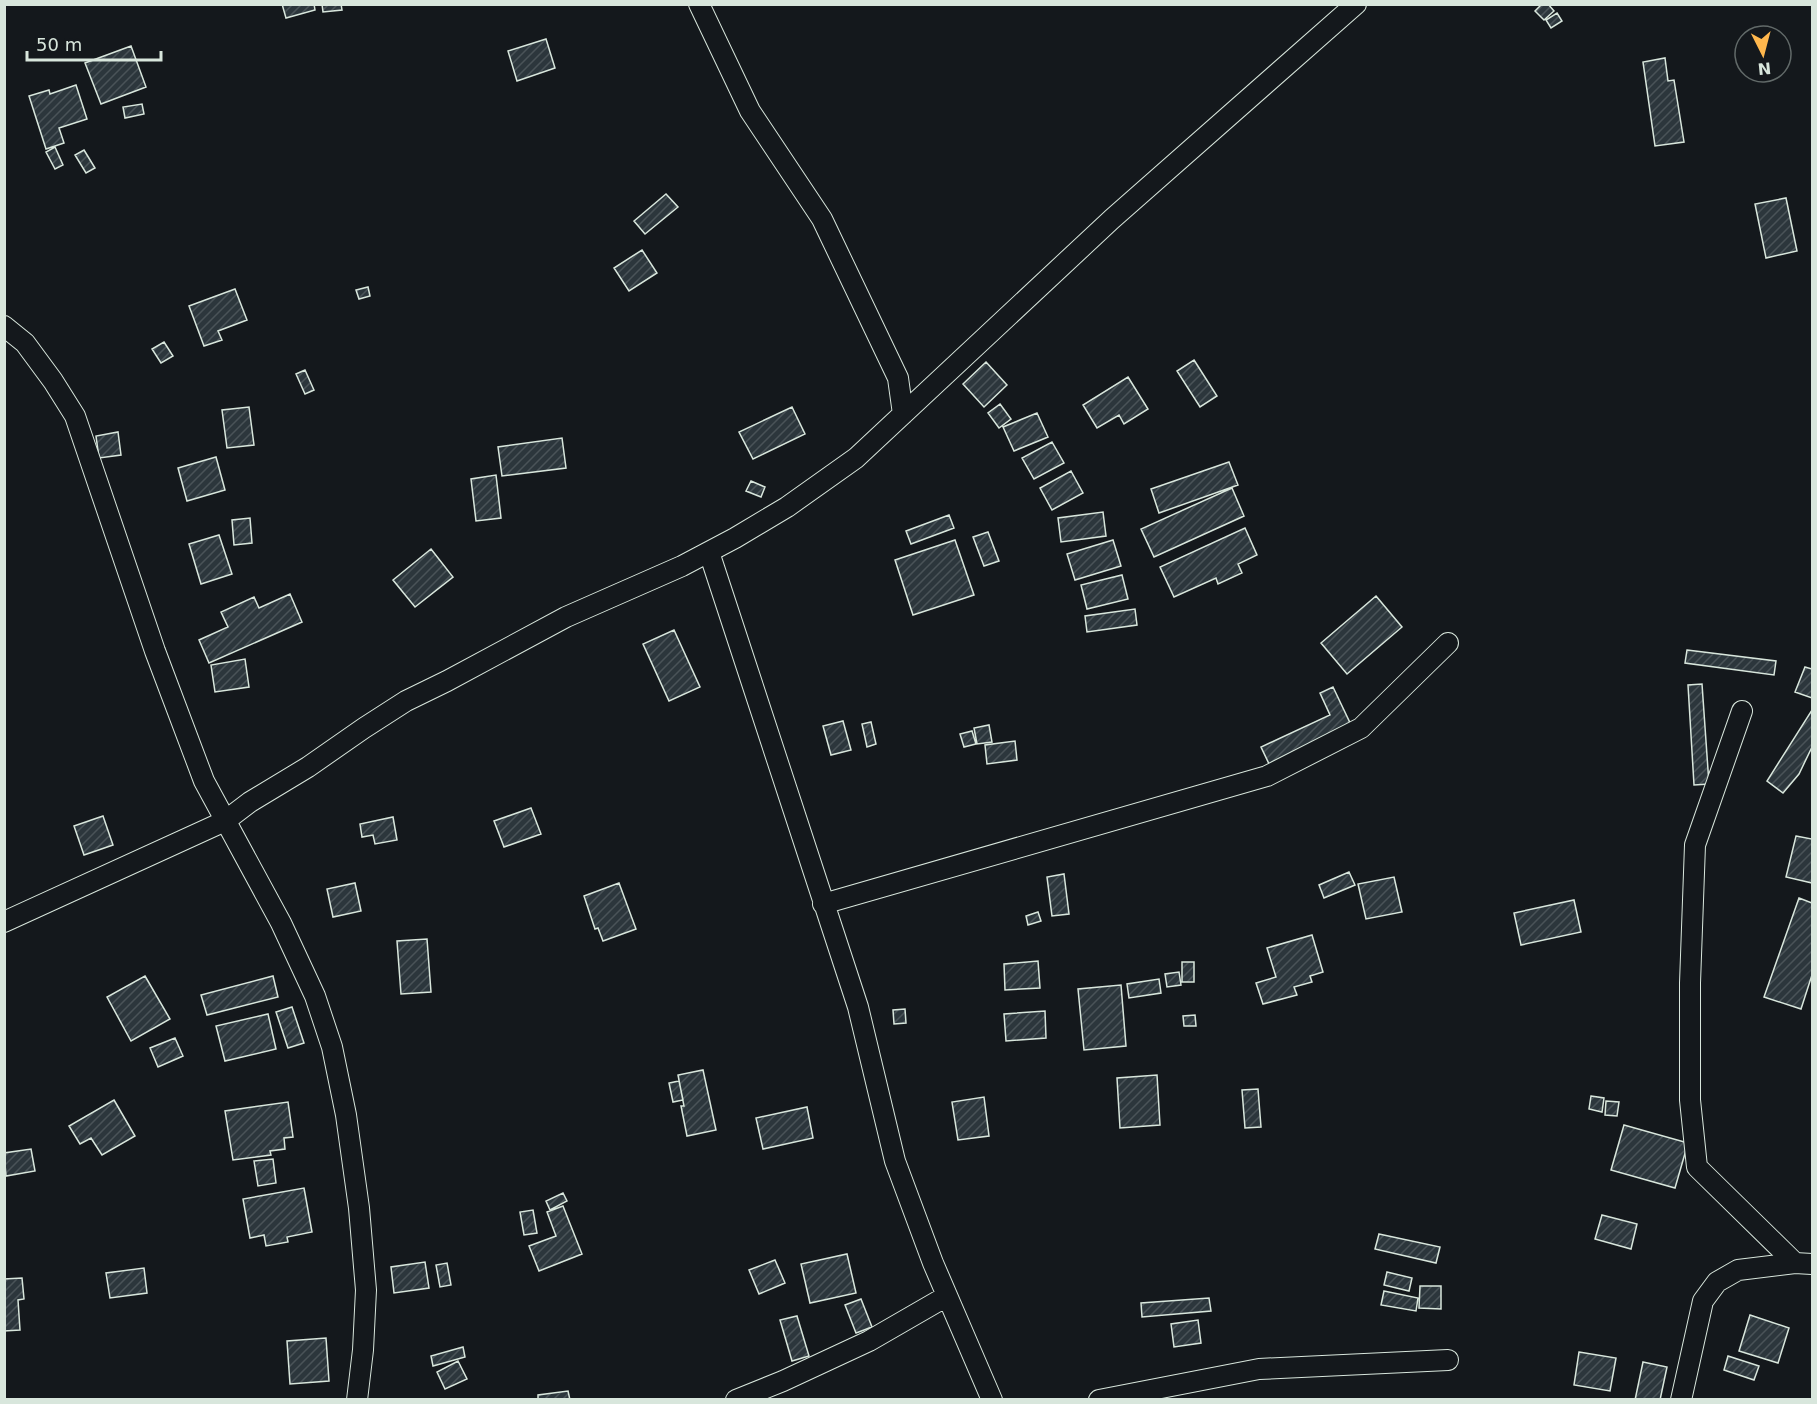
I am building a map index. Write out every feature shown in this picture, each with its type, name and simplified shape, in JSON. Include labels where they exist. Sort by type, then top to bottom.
[{"type":"street","points":[[699,4],[750,111],[822,219],[898,378],[903,414]]},
{"type":"street","points":[[4,922],[225,821],[250,802],[308,767],[406,701],[566,617],[682,566],[787,507],[856,458],[1112,219],[1356,4]]},
{"type":"street","points":[[4,326],[25,342],[75,416],[155,651],[204,781],[281,923],[315,996],[332,1047],[346,1115],[359,1209],[366,1290],[363,1350],[357,1400]]},
{"type":"street","points":[[709,552],[858,1007],[895,1161],[933,1263],[992,1400]]},
{"type":"street","points":[[823,904],[1267,776],[1361,728],[1448,643]]},
{"type":"street","points":[[1742,711],[1695,845],[1690,983],[1690,1100],[1697,1167],[1804,1263]]},
{"type":"street","points":[[1681,1400],[1703,1301],[1717,1282],[1738,1270],[1804,1263]]},
{"type":"street","points":[[736,1400],[783,1381],[868,1341],[947,1296]]},
{"type":"street","points":[[1099,1400],[1259,1369],[1448,1360]]},
{"type":"building","points":[[282,4],[314,4],[315,10],[286,18]]},
{"type":"building","points":[[322,4],[341,4],[342,10],[323,12]]},
{"type":"building","points":[[1542,4],[1548,4],[1554,11],[1544,20],[1535,11]]},
{"type":"building","points":[[1557,13],[1562,21],[1551,28],[1546,20]]},
{"type":"building","points":[[546,39],[555,68],[517,81],[508,51]]},
{"type":"building","points":[[131,46],[146,87],[101,104],[85,63]]},
{"type":"building","points":[[1665,58],[1668,81],[1674,80],[1684,142],[1655,146],[1643,62]]},
{"type":"building","points":[[76,85],[87,119],[59,128],[64,143],[46,149],[29,96],[49,90],[50,94]]},
{"type":"building","points":[[142,104],[144,114],[125,118],[123,107]]},
{"type":"building","points":[[55,147],[63,165],[55,169],[46,152]]},
{"type":"building","points":[[84,150],[95,168],[86,173],[75,155]]},
{"type":"building","points":[[666,194],[678,207],[645,234],[634,221]]},
{"type":"building","points":[[1786,198],[1797,251],[1766,258],[1755,204]]},
{"type":"building","points":[[642,250],[657,273],[629,291],[614,268]]},
{"type":"building","points":[[368,287],[370,296],[359,299],[356,290]]},
{"type":"building","points":[[235,289],[247,320],[218,331],[222,340],[204,346],[189,306]]},
{"type":"building","points":[[164,342],[173,356],[161,363],[152,349]]},
{"type":"building","points":[[1194,360],[1217,396],[1200,407],[1177,371]]},
{"type":"building","points":[[986,362],[1007,385],[984,407],[963,384]]},
{"type":"building","points":[[305,370],[314,390],[305,394],[296,374]]},
{"type":"building","points":[[1128,377],[1148,409],[1124,424],[1119,415],[1097,428],[1083,405]]},
{"type":"building","points":[[1000,404],[1011,419],[999,428],[988,413]]},
{"type":"building","points":[[249,407],[254,445],[227,448],[222,410]]},
{"type":"building","points":[[792,407],[805,434],[753,459],[739,432]]},
{"type":"building","points":[[1037,413],[1048,437],[1014,451],[1003,427]]},
{"type":"building","points":[[118,432],[121,455],[99,458],[96,436]]},
{"type":"building","points":[[562,438],[566,468],[502,476],[498,447]]},
{"type":"building","points":[[1052,442],[1064,463],[1034,479],[1022,458]]},
{"type":"building","points":[[216,457],[225,490],[187,501],[178,468]]},
{"type":"building","points":[[1229,462],[1238,485],[1159,513],[1151,489]]},
{"type":"building","points":[[1071,471],[1083,493],[1052,510],[1040,488]]},
{"type":"building","points":[[496,475],[501,518],[476,521],[471,479]]},
{"type":"building","points":[[751,481],[765,487],[761,497],[746,491]]},
{"type":"building","points":[[1232,488],[1244,516],[1154,557],[1141,529]]},
{"type":"building","points":[[1103,512],[1106,536],[1061,542],[1058,518]]},
{"type":"building","points":[[949,515],[954,528],[911,544],[906,531]]},
{"type":"building","points":[[250,518],[252,543],[234,545],[232,520]]},
{"type":"building","points":[[1245,528],[1257,555],[1238,564],[1242,573],[1218,584],[1216,578],[1174,597],[1160,567]]},
{"type":"building","points":[[988,532],[999,561],[984,566],[973,537]]},
{"type":"building","points":[[219,535],[232,574],[201,584],[189,544]]},
{"type":"building","points":[[955,540],[974,595],[913,615],[895,560]]},
{"type":"building","points":[[1113,540],[1121,566],[1075,580],[1067,554]]},
{"type":"building","points":[[431,549],[453,577],[415,607],[393,580]]},
{"type":"building","points":[[1122,575],[1128,599],[1087,609],[1081,585]]},
{"type":"building","points":[[290,594],[302,622],[209,663],[199,640],[228,627],[221,612],[254,597],[259,608]]},
{"type":"building","points":[[1376,596],[1402,627],[1347,674],[1321,643]]},
{"type":"building","points":[[1135,609],[1137,625],[1087,632],[1085,616]]},
{"type":"building","points":[[674,630],[700,687],[669,701],[643,644]]},
{"type":"building","points":[[1687,650],[1776,661],[1774,675],[1685,663]]},
{"type":"building","points":[[245,659],[249,687],[215,692],[211,665]]},
{"type":"building","points":[[1805,667],[1812,669],[1812,698],[1795,692]]},
{"type":"building","points":[[1702,684],[1709,784],[1694,785],[1688,685]]},
{"type":"building","points":[[1333,687],[1352,727],[1270,766],[1261,747],[1330,715],[1320,693]]},
{"type":"building","points":[[1812,710],[1812,747],[1799,774],[1783,793],[1767,781]]},
{"type":"building","points":[[843,721],[851,750],[831,755],[823,726]]},
{"type":"building","points":[[871,722],[876,744],[867,747],[862,724]]},
{"type":"building","points":[[989,725],[992,742],[977,744],[974,728]]},
{"type":"building","points":[[972,731],[976,744],[964,747],[960,734]]},
{"type":"building","points":[[1015,741],[1017,760],[987,764],[985,745]]},
{"type":"building","points":[[531,808],[541,834],[504,847],[494,821]]},
{"type":"building","points":[[103,816],[113,845],[84,855],[74,826]]},
{"type":"building","points":[[393,817],[397,840],[375,844],[373,835],[362,837],[360,824]]},
{"type":"building","points":[[1796,836],[1812,839],[1812,883],[1786,877]]},
{"type":"building","points":[[1349,872],[1355,885],[1324,898],[1319,885]]},
{"type":"building","points":[[1064,874],[1069,914],[1052,916],[1047,877]]},
{"type":"building","points":[[1394,877],[1402,912],[1366,919],[1358,884]]},
{"type":"building","points":[[355,883],[361,911],[333,917],[327,889]]},
{"type":"building","points":[[619,883],[636,929],[603,941],[598,928],[595,929],[584,896]]},
{"type":"building","points":[[1799,898],[1812,903],[1812,975],[1801,1009],[1764,997]]},
{"type":"building","points":[[1574,900],[1581,932],[1521,945],[1514,913]]},
{"type":"building","points":[[1038,912],[1041,921],[1028,925],[1026,916]]},
{"type":"building","points":[[1312,935],[1323,972],[1310,976],[1312,982],[1294,987],[1297,995],[1263,1004],[1256,983],[1276,977],[1267,948]]},
{"type":"building","points":[[427,939],[431,992],[401,994],[397,941]]},
{"type":"building","points":[[1038,961],[1040,988],[1005,990],[1004,964]]},
{"type":"building","points":[[1182,962],[1194,962],[1194,982],[1182,982]]},
{"type":"building","points":[[1179,972],[1181,985],[1167,987],[1165,974]]},
{"type":"building","points":[[145,976],[170,1019],[131,1041],[107,997]]},
{"type":"building","points":[[273,976],[278,997],[207,1015],[201,995]]},
{"type":"building","points":[[1159,979],[1161,993],[1129,998],[1127,984]]},
{"type":"building","points":[[1121,985],[1126,1046],[1084,1050],[1078,989]]},
{"type":"building","points":[[292,1007],[304,1043],[288,1048],[276,1012]]},
{"type":"building","points":[[905,1009],[906,1023],[894,1024],[893,1010]]},
{"type":"building","points":[[1045,1011],[1046,1038],[1006,1041],[1004,1014]]},
{"type":"building","points":[[268,1014],[276,1049],[225,1061],[216,1026]]},
{"type":"building","points":[[1195,1015],[1196,1026],[1184,1026],[1183,1016]]},
{"type":"building","points":[[175,1038],[183,1056],[158,1067],[150,1048]]},
{"type":"building","points":[[703,1070],[716,1130],[687,1136],[678,1075]]},
{"type":"building","points":[[1157,1075],[1160,1125],[1120,1128],[1117,1078]]},
{"type":"building","points":[[679,1081],[683,1100],[673,1102],[669,1083]]},
{"type":"building","points":[[1258,1089],[1261,1127],[1245,1128],[1242,1090]]},
{"type":"building","points":[[1591,1096],[1604,1098],[1602,1112],[1589,1109]]},
{"type":"building","points":[[984,1097],[989,1136],[958,1140],[952,1102]]},
{"type":"building","points":[[114,1100],[135,1136],[102,1155],[91,1138],[80,1144],[69,1126]]},
{"type":"building","points":[[1606,1101],[1619,1102],[1617,1116],[1605,1115]]},
{"type":"building","points":[[288,1102],[293,1137],[284,1138],[285,1149],[270,1151],[271,1155],[233,1160],[225,1111]]},
{"type":"building","points":[[807,1107],[813,1138],[763,1149],[756,1118]]},
{"type":"building","points":[[1624,1125],[1688,1143],[1675,1188],[1611,1170]]},
{"type":"building","points":[[31,1149],[35,1171],[6,1176],[4,1153]]},
{"type":"building","points":[[273,1159],[276,1183],[258,1186],[254,1161]]},
{"type":"building","points":[[304,1188],[312,1232],[287,1237],[288,1242],[266,1246],[264,1235],[250,1238],[243,1199]]},
{"type":"building","points":[[563,1193],[567,1201],[550,1210],[546,1201]]},
{"type":"building","points":[[563,1206],[582,1254],[539,1271],[529,1246],[556,1236],[547,1212]]},
{"type":"building","points":[[533,1210],[537,1233],[524,1235],[520,1212]]},
{"type":"building","points":[[1602,1215],[1637,1224],[1631,1249],[1595,1239]]},
{"type":"building","points":[[1379,1234],[1440,1247],[1436,1263],[1375,1249]]},
{"type":"building","points":[[847,1254],[856,1293],[810,1303],[801,1264]]},
{"type":"building","points":[[775,1260],[785,1283],[759,1294],[749,1270]]},
{"type":"building","points":[[425,1262],[429,1288],[394,1293],[391,1267]]},
{"type":"building","points":[[447,1263],[451,1285],[440,1287],[436,1265]]},
{"type":"building","points":[[144,1268],[147,1293],[110,1298],[106,1273]]},
{"type":"building","points":[[1387,1272],[1412,1278],[1409,1291],[1384,1285]]},
{"type":"building","points":[[22,1278],[24,1299],[18,1300],[20,1330],[4,1331],[4,1279]]},
{"type":"building","points":[[1420,1286],[1441,1286],[1441,1309],[1419,1308]]},
{"type":"building","points":[[1384,1291],[1418,1298],[1416,1311],[1381,1305]]},
{"type":"building","points":[[1209,1298],[1211,1311],[1142,1317],[1141,1303]]},
{"type":"building","points":[[861,1299],[872,1327],[856,1333],[845,1305]]},
{"type":"building","points":[[1750,1315],[1789,1328],[1778,1363],[1739,1351]]},
{"type":"building","points":[[797,1316],[809,1356],[792,1361],[780,1320]]},
{"type":"building","points":[[1198,1320],[1201,1343],[1174,1347],[1171,1324]]},
{"type":"building","points":[[326,1338],[329,1381],[290,1384],[287,1341]]},
{"type":"building","points":[[463,1347],[465,1357],[433,1366],[431,1356]]},
{"type":"building","points":[[1579,1352],[1616,1358],[1610,1391],[1574,1385]]},
{"type":"building","points":[[1728,1356],[1759,1366],[1754,1380],[1724,1370]]},
{"type":"building","points":[[458,1361],[467,1379],[445,1389],[437,1372]]},
{"type":"building","points":[[1643,1362],[1667,1367],[1660,1400],[1635,1400]]},
{"type":"building","points":[[568,1391],[570,1400],[538,1400],[538,1395]]}]
